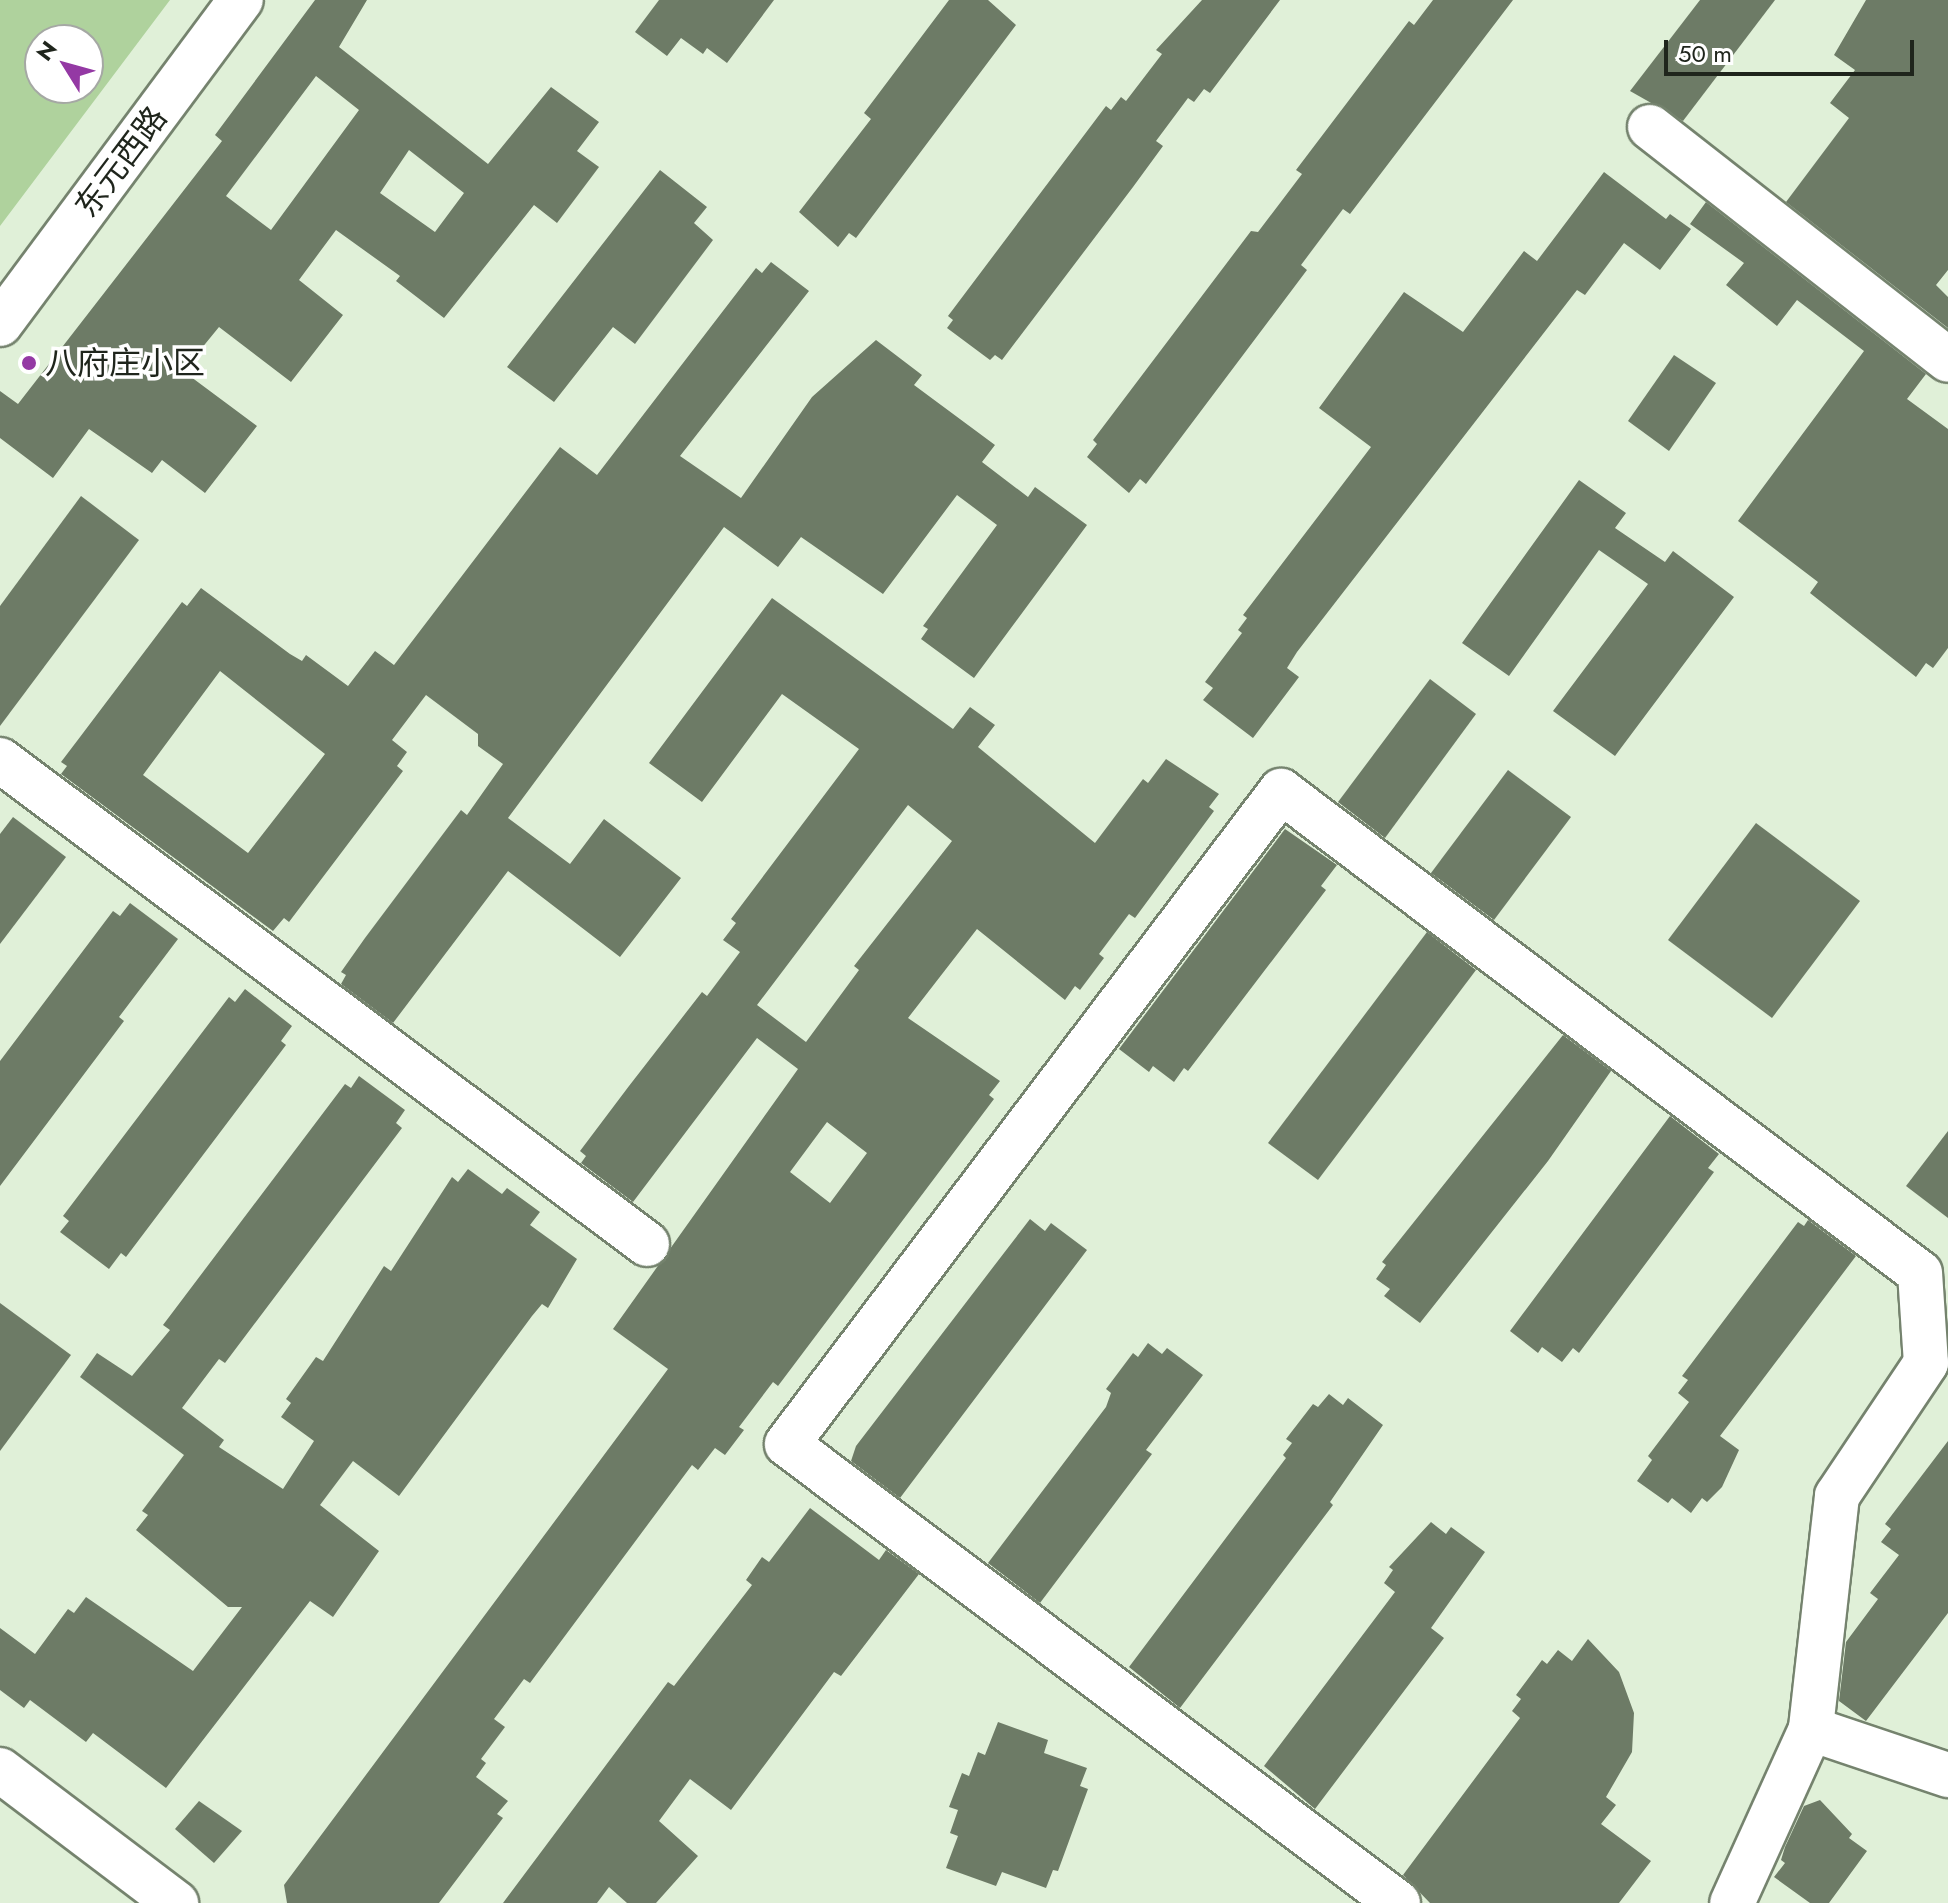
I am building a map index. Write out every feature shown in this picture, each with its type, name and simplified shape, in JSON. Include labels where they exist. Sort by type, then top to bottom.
[{"type":"street","name":"东元西路","points":[[0,324],[241,0]]},
{"type":"street","points":[[1650,127],[1948,360]]},
{"type":"street","points":[[0,760],[647,1244]]},
{"type":"street","points":[[1398,1903],[787,1444],[1281,791],[1920,1273],[1926,1363],[1837,1496],[1811,1729],[1732,1903]]},
{"type":"street","points":[[1811,1729],[1948,1775]]},
{"type":"street","points":[[0,1770],[176,1903]]},
{"type":"green space","points":[[0,0],[170,0],[104,88],[104,24],[24,24],[24,104],[92,104],[0,226]]},
{"type":"building","points":[[315,0],[367,0],[339,47],[488,164],[551,87],[599,122],[577,151],[599,167],[557,223],[534,205],[444,318],[396,281],[400,276],[336,230],[299,280],[343,315],[291,382],[219,327],[183,371],[257,426],[205,493],[162,460],[152,473],[89,429],[53,478],[0,438],[0,391],[18,404],[222,141],[215,135]],"holes":[[[316,76],[359,110],[271,230],[226,196]],[[409,150],[464,193],[435,232],[380,193]]]},
{"type":"building","points":[[659,0],[774,0],[727,63],[707,48],[703,54],[681,38],[667,56],[635,32]]},
{"type":"building","points":[[949,0],[988,0],[1016,25],[856,238],[849,233],[838,247],[799,212],[871,119],[864,113]]},
{"type":"building","points":[[1202,0],[1280,0],[1210,93],[1204,89],[1194,102],[1188,98],[1156,141],[1163,146],[1133,187],[1002,360],[995,355],[990,360],[947,328],[953,320],[948,316],[1106,106],[1111,110],[1121,97],[1126,101],[1162,54],[1156,50]]},
{"type":"building","points":[[1433,0],[1513,0],[1350,214],[1343,209],[1301,265],[1307,270],[1146,484],[1140,479],[1129,493],[1087,457],[1097,444],[1093,440],[1251,231],[1258,232],[1302,174],[1296,170],[1409,21],[1414,25]]},
{"type":"building","points":[[1700,0],[1775,0],[1683,121],[1630,91]]},
{"type":"building","points":[[1866,0],[1948,0],[1948,270],[1936,285],[1948,297],[1948,328],[1786,202],[1849,118],[1830,103],[1855,70],[1834,55]]},
{"type":"building","points":[[660,170],[707,207],[694,223],[713,240],[635,344],[613,327],[554,402],[507,367]]},
{"type":"building","points":[[1604,172],[1666,219],[1670,214],[1691,229],[1660,270],[1624,243],[1585,295],[1577,290],[1297,652],[1287,668],[1299,677],[1253,738],[1203,700],[1213,688],[1205,682],[1242,633],[1238,630],[1247,618],[1243,615],[1371,447],[1319,408],[1404,292],[1463,332],[1524,251],[1537,261]]},
{"type":"building","points":[[1706,202],[1926,374],[1907,399],[1948,429],[1948,648],[1933,668],[1926,663],[1916,677],[1810,593],[1818,582],[1738,521],[1864,351],[1797,300],[1777,326],[1726,285],[1744,263],[1690,224]]},
{"type":"building","points":[[771,262],[809,291],[680,456],[741,498],[812,397],[876,340],[922,375],[914,385],[995,445],[982,462],[1028,497],[1035,487],[1087,525],[974,678],[921,639],[928,629],[923,626],[997,525],[957,495],[883,594],[801,537],[778,567],[724,527],[508,818],[570,864],[604,819],[681,878],[620,957],[508,871],[393,1023],[341,984],[346,975],[341,972],[365,938],[461,810],[467,815],[503,764],[478,746],[478,734],[426,695],[392,740],[407,752],[397,766],[403,771],[289,922],[284,918],[273,931],[61,774],[67,766],[61,762],[182,602],[187,606],[201,588],[290,654],[302,661],[306,655],[348,686],[375,651],[394,665],[560,447],[597,475],[756,268],[762,273]],"holes":[[[220,671],[325,754],[248,853],[143,775]]]},
{"type":"building","points":[[1674,355],[1716,383],[1669,451],[1628,421]]},
{"type":"building","points":[[1579,480],[1626,513],[1615,528],[1665,562],[1673,551],[1734,597],[1615,756],[1553,711],[1648,584],[1599,550],[1509,676],[1462,643]]},
{"type":"building","points":[[81,496],[139,540],[0,726],[0,606]]},
{"type":"building","points":[[772,598],[953,729],[970,707],[995,725],[978,747],[1095,843],[1143,779],[1148,783],[1166,759],[1219,794],[1209,807],[1214,811],[1135,918],[1129,914],[1099,954],[1104,958],[1080,990],[1075,986],[1065,1000],[977,929],[908,1018],[1000,1081],[989,1095],[994,1099],[778,1386],[773,1382],[739,1427],[744,1430],[725,1455],[715,1448],[698,1470],[692,1465],[530,1683],[524,1679],[494,1719],[505,1727],[481,1759],[486,1763],[476,1777],[508,1801],[497,1814],[503,1818],[439,1903],[287,1903],[284,1885],[668,1369],[613,1329],[798,1069],[757,1038],[633,1202],[581,1163],[586,1156],[580,1151],[702,992],[707,996],[740,952],[723,940],[736,923],[731,919],[859,749],[782,694],[702,802],[649,763]],"holes":[[[908,805],[952,841],[854,966],[859,970],[806,1042],[757,1005]],[[827,1122],[867,1153],[830,1203],[790,1172]]]},
{"type":"building","points":[[1430,679],[1476,714],[1385,838],[1338,802]]},
{"type":"building","points":[[1508,770],[1571,817],[1494,920],[1431,873]]},
{"type":"building","points":[[13,817],[66,857],[0,944],[0,834]]},
{"type":"building","points":[[1756,823],[1860,901],[1772,1018],[1668,940]]},
{"type":"building","points":[[1285,829],[1337,865],[1321,886],[1326,890],[1188,1071],[1184,1068],[1174,1082],[1153,1066],[1149,1072],[1119,1049]]},
{"type":"building","points":[[130,903],[178,939],[119,1017],[124,1021],[0,1186],[0,1061],[113,911],[120,916]]},
{"type":"building","points":[[1427,932],[1476,970],[1318,1180],[1268,1143]]},
{"type":"building","points":[[245,989],[292,1026],[281,1041],[286,1045],[126,1257],[121,1253],[109,1269],[60,1232],[69,1221],[63,1216],[229,997],[235,1002]]},
{"type":"building","points":[[1563,1035],[1611,1071],[1548,1161],[1420,1323],[1384,1296],[1390,1289],[1376,1279],[1386,1265],[1382,1262]]},
{"type":"building","points":[[359,1076],[405,1110],[396,1123],[402,1128],[225,1363],[219,1359],[182,1408],[224,1440],[219,1447],[283,1489],[314,1441],[281,1417],[291,1403],[286,1399],[316,1357],[323,1361],[384,1266],[391,1271],[452,1177],[458,1182],[468,1169],[502,1194],[507,1188],[540,1212],[530,1225],[577,1259],[548,1308],[542,1304],[532,1316],[399,1496],[353,1461],[320,1505],[379,1551],[333,1617],[310,1601],[166,1788],[93,1733],[86,1742],[30,1700],[24,1708],[0,1690],[0,1628],[35,1654],[68,1609],[74,1613],[86,1597],[193,1671],[242,1607],[228,1607],[136,1530],[148,1515],[142,1511],[184,1455],[80,1377],[97,1353],[132,1376],[170,1330],[163,1325],[345,1084],[351,1088]]},
{"type":"building","points":[[1670,1116],[1719,1154],[1708,1168],[1714,1172],[1579,1353],[1573,1348],[1562,1362],[1542,1347],[1538,1353],[1510,1331]]},
{"type":"building","points":[[1948,1131],[1948,1218],[1906,1186]]},
{"type":"building","points":[[1030,1219],[1045,1231],[1051,1223],[1087,1250],[900,1498],[851,1461],[856,1446]]},
{"type":"building","points":[[1808,1220],[1856,1256],[1720,1436],[1739,1450],[1722,1487],[1707,1502],[1702,1498],[1691,1513],[1672,1498],[1668,1503],[1637,1481],[1652,1460],[1648,1456],[1689,1402],[1678,1393],[1688,1380],[1682,1376],[1798,1222],[1804,1226]]},
{"type":"building","points":[[0,1303],[71,1355],[0,1451]]},
{"type":"building","points":[[1148,1343],[1162,1354],[1167,1348],[1203,1375],[1146,1450],[1152,1454],[1040,1603],[988,1563],[1106,1407],[1111,1393],[1106,1389],[1133,1353],[1138,1357]]},
{"type":"building","points":[[1329,1394],[1343,1405],[1348,1398],[1383,1425],[1330,1502],[1333,1505],[1180,1708],[1129,1667],[1286,1458],[1283,1455],[1292,1443],[1286,1439],[1313,1404],[1318,1407]]},
{"type":"building","points":[[1948,1441],[1948,1613],[1866,1721],[1839,1701],[1846,1642],[1878,1599],[1870,1593],[1899,1555],[1881,1542],[1891,1529],[1885,1524]]},
{"type":"building","points":[[810,1508],[879,1560],[886,1550],[919,1574],[841,1676],[834,1672],[731,1810],[690,1779],[659,1821],[698,1856],[656,1903],[627,1903],[609,1887],[597,1903],[503,1903],[668,1682],[674,1686],[752,1585],[746,1580],[762,1557],[769,1562]]},
{"type":"building","points":[[1431,1522],[1446,1534],[1451,1527],[1485,1552],[1431,1628],[1444,1638],[1315,1809],[1264,1766],[1395,1592],[1384,1583],[1393,1570],[1389,1567]]},
{"type":"building","points":[[1588,1639],[1619,1672],[1634,1713],[1632,1752],[1606,1797],[1616,1805],[1601,1824],[1651,1861],[1619,1903],[1430,1903],[1403,1875],[1520,1718],[1512,1711],[1521,1699],[1516,1695],[1542,1660],[1547,1664],[1558,1650],[1572,1661]]},
{"type":"building","points":[[998,1722],[1048,1740],[1044,1753],[1087,1768],[1080,1786],[1088,1789],[1058,1871],[1053,1870],[1046,1888],[1002,1872],[996,1886],[946,1868],[958,1836],[950,1833],[958,1810],[949,1807],[962,1773],[969,1776],[978,1752],[985,1755]]},
{"type":"building","points":[[1820,1800],[1852,1834],[1849,1838],[1867,1851],[1829,1903],[1810,1903],[1774,1877],[1785,1863],[1781,1860],[1785,1847],[1804,1806]]},
{"type":"building","points":[[199,1801],[242,1831],[214,1863],[175,1829]]},
{"type":"place","name":"八府庄小区","points":[[29,363]]}]
